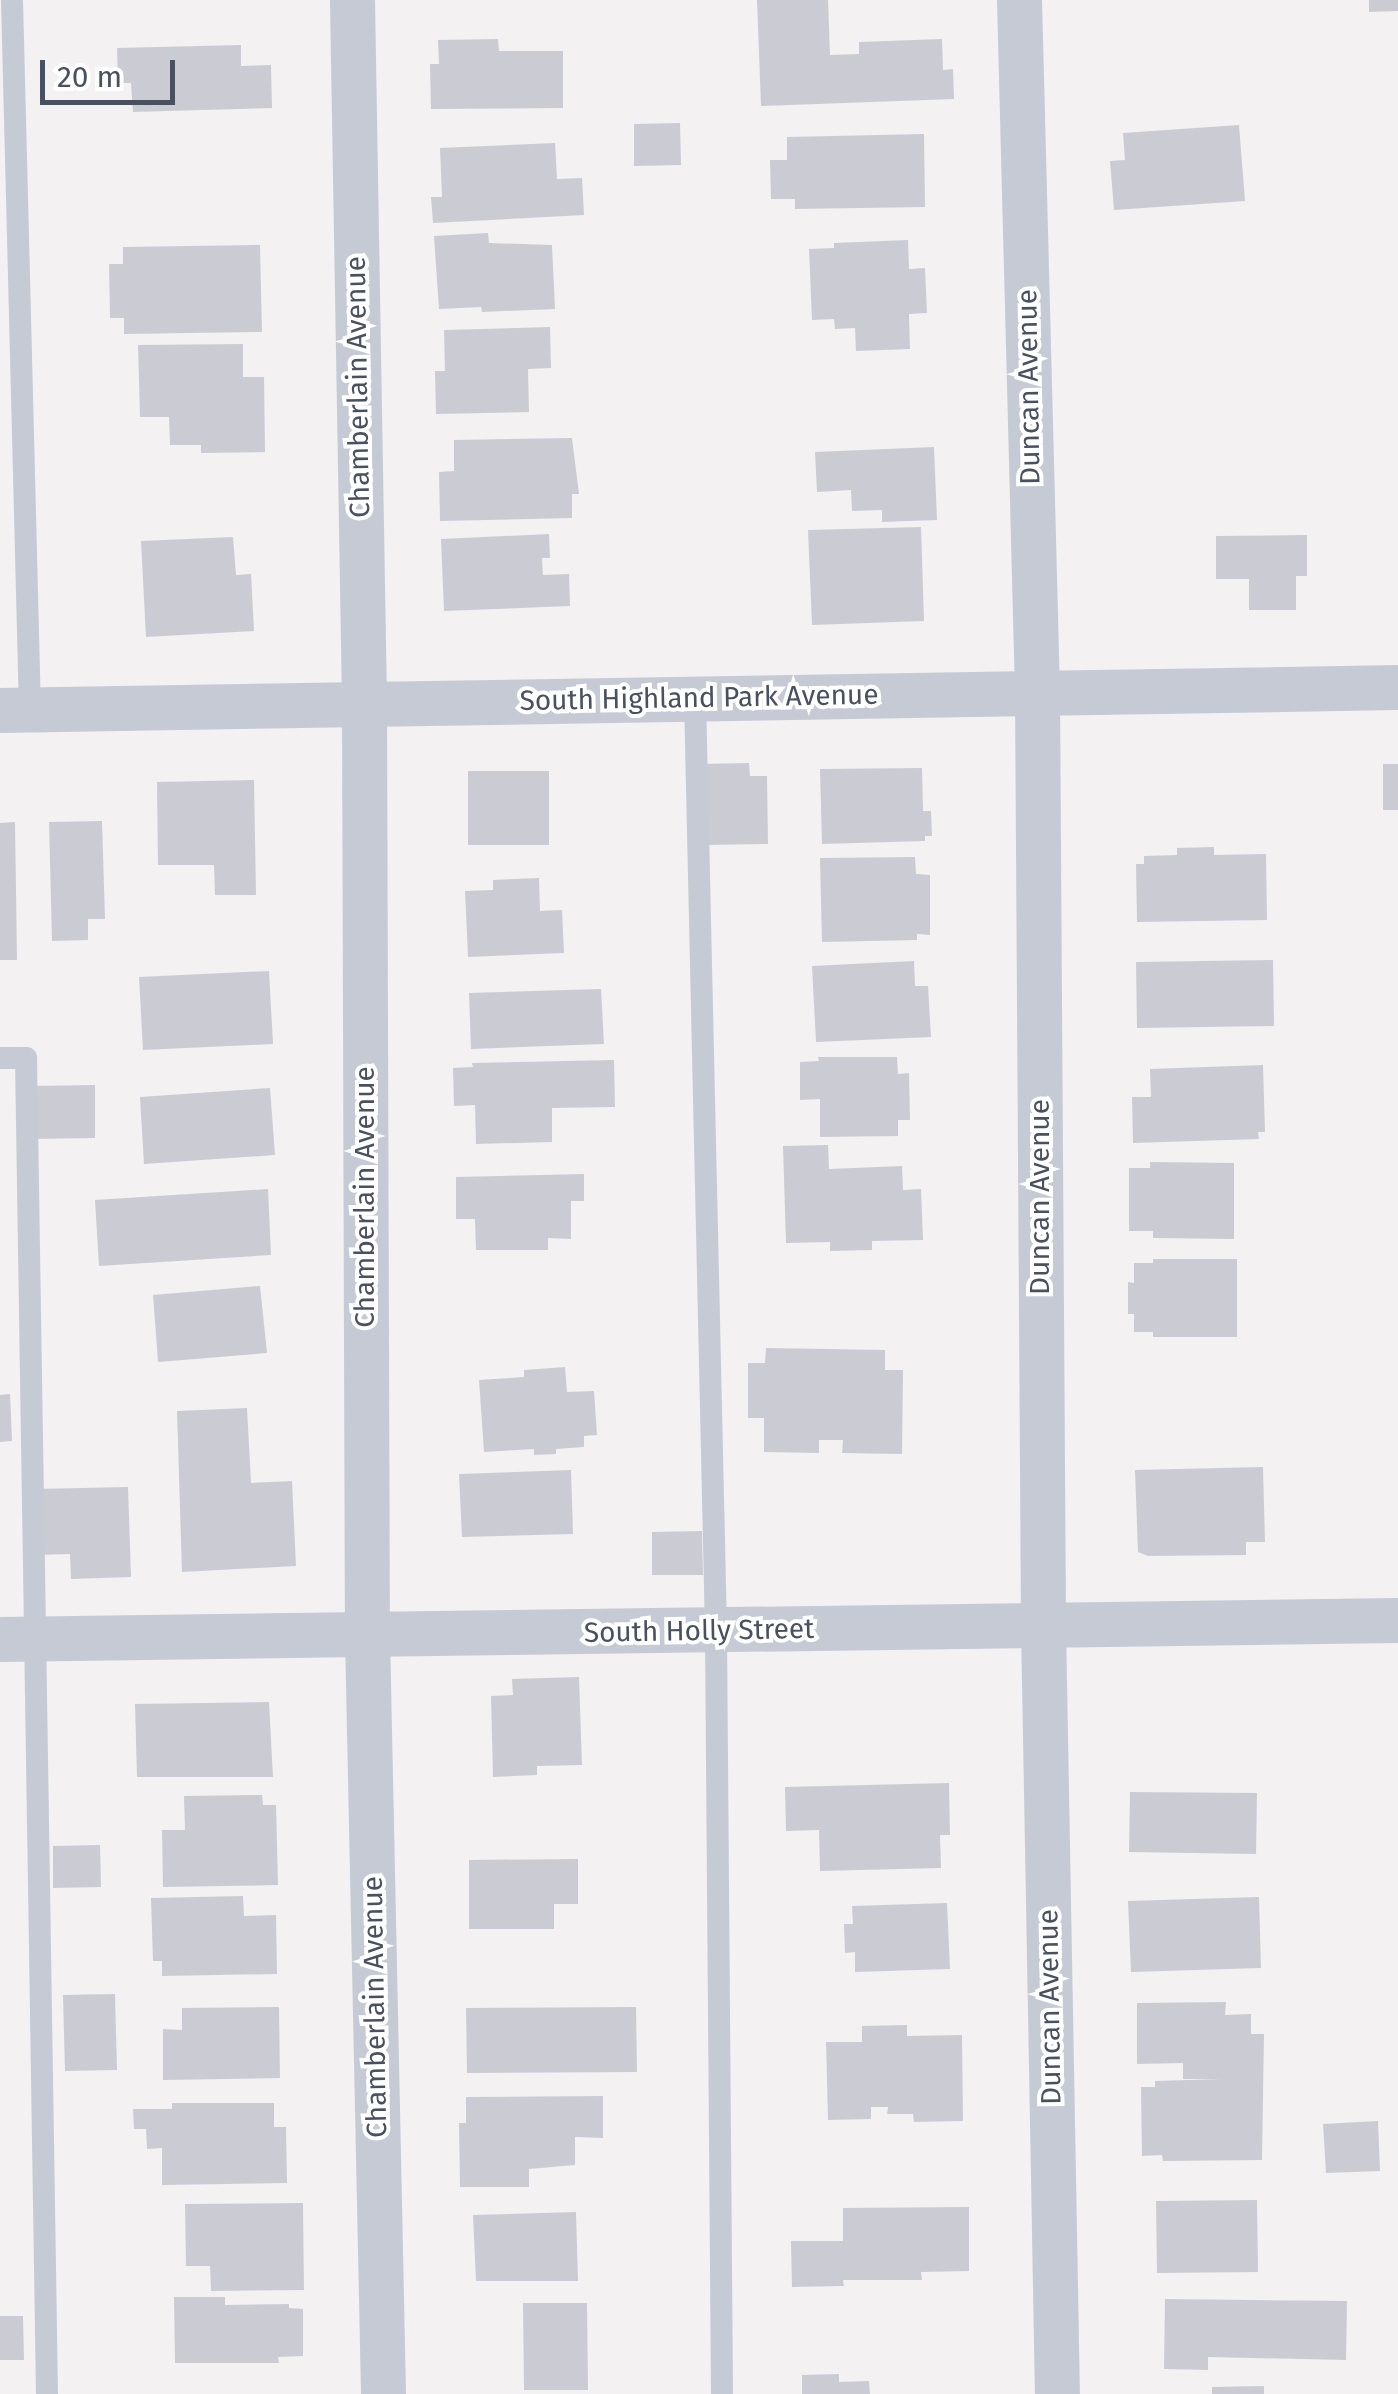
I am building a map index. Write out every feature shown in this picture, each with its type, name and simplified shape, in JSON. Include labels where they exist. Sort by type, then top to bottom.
[{"type":"street","name":"Chamberlain Avenue","points":[[352,0],[364,704],[367,1635],[383,2394]]},
{"type":"street","name":"Duncan Avenue","points":[[1019,0],[1037,692],[1042,1626],[1057,2394]]},
{"type":"street","name":"South Highland Park Avenue","points":[[15,709],[1398,687]]},
{"type":"street","name":"South Holly Street","points":[[17,1639],[1398,1620]]},
{"type":"lane","points":[[12,0],[15,709]]},
{"type":"lane","points":[[695,698],[716,1631],[722,2394]]},
{"type":"lane","points":[[0,1058],[26,1058],[17,1639],[48,2394]]},
{"type":"building","points":[[757,0],[828,0],[830,55],[859,54],[859,42],[942,39],[943,70],[953,69],[954,99],[761,106]]},
{"type":"building","points":[[1369,0],[1398,0],[1398,11],[1369,12]]},
{"type":"building","points":[[498,39],[499,51],[563,51],[563,108],[431,109],[430,64],[439,64],[438,40]]},
{"type":"building","points":[[241,45],[241,66],[271,65],[272,108],[133,112],[131,83],[118,83],[117,48]]},
{"type":"building","points":[[680,123],[681,165],[634,166],[634,124]]},
{"type":"building","points":[[1239,125],[1245,201],[1114,210],[1110,161],[1125,160],[1123,133]]},
{"type":"building","points":[[924,134],[925,207],[795,209],[795,199],[771,199],[770,160],[787,160],[787,137]]},
{"type":"building","points":[[555,143],[557,179],[582,178],[584,215],[433,223],[431,197],[442,197],[440,148]]},
{"type":"building","points":[[488,233],[489,243],[552,245],[555,309],[439,309],[434,236]]},
{"type":"building","points":[[908,240],[909,269],[925,268],[927,313],[909,314],[910,349],[856,351],[855,328],[835,329],[834,319],[812,320],[809,249],[834,248],[834,243]]},
{"type":"building","points":[[260,245],[262,332],[124,334],[124,318],[110,318],[109,264],[123,264],[123,247]]},
{"type":"building","points":[[550,327],[551,368],[528,369],[529,412],[436,414],[435,371],[445,371],[444,330]]},
{"type":"building","points":[[243,344],[243,377],[264,377],[265,452],[201,453],[201,445],[170,445],[169,417],[140,417],[138,345]]},
{"type":"building","points":[[572,438],[579,494],[572,494],[572,518],[440,521],[439,472],[454,471],[454,440]]},
{"type":"building","points":[[934,447],[937,520],[882,522],[882,510],[852,511],[851,490],[817,492],[815,452]]},
{"type":"building","points":[[921,527],[924,621],[812,625],[808,530]]},
{"type":"building","points":[[549,534],[550,558],[542,558],[543,575],[569,574],[570,606],[444,611],[441,539]]},
{"type":"building","points":[[1307,535],[1307,576],[1296,576],[1296,610],[1249,610],[1249,579],[1216,579],[1216,536]]},
{"type":"building","points":[[233,537],[236,575],[251,574],[254,631],[146,637],[141,541]]},
{"type":"building","points":[[749,763],[750,776],[767,776],[768,844],[704,845],[702,764]]},
{"type":"building","points":[[1383,764],[1398,764],[1398,810],[1383,810]]},
{"type":"building","points":[[922,768],[923,811],[931,811],[932,836],[925,836],[925,841],[822,844],[820,769]]},
{"type":"building","points":[[468,771],[549,771],[549,845],[468,845]]},
{"type":"building","points":[[254,780],[256,895],[215,895],[214,865],[158,865],[157,782]]},
{"type":"building","points":[[102,821],[105,919],[88,919],[88,940],[52,941],[49,822]]},
{"type":"building","points":[[15,822],[17,960],[0,960],[0,823]]},
{"type":"building","points":[[1214,847],[1214,855],[1266,854],[1267,920],[1137,922],[1136,864],[1144,864],[1144,856],[1177,855],[1177,848]]},
{"type":"building","points":[[915,857],[916,874],[930,875],[930,935],[917,934],[917,940],[822,942],[820,858]]},
{"type":"building","points":[[539,878],[540,911],[562,910],[564,953],[468,957],[465,891],[493,890],[493,880]]},
{"type":"building","points":[[1273,960],[1274,1026],[1137,1028],[1136,962]]},
{"type":"building","points":[[914,961],[915,986],[928,986],[931,1037],[816,1042],[812,966]]},
{"type":"building","points":[[269,971],[273,1044],[143,1050],[139,977]]},
{"type":"building","points":[[601,989],[604,1044],[471,1049],[469,993]]},
{"type":"building","points":[[818,1057],[897,1057],[898,1074],[909,1073],[910,1120],[898,1120],[898,1136],[820,1137],[820,1099],[800,1100],[800,1062],[819,1061]]},
{"type":"building","points":[[614,1060],[615,1107],[552,1108],[552,1142],[476,1144],[475,1105],[454,1106],[453,1068],[473,1067],[472,1063]]},
{"type":"building","points":[[1263,1065],[1265,1132],[1258,1132],[1259,1139],[1133,1143],[1132,1097],[1151,1097],[1150,1069]]},
{"type":"building","points":[[95,1085],[95,1138],[32,1139],[31,1086]]},
{"type":"building","points":[[270,1088],[275,1155],[144,1164],[140,1097]]},
{"type":"building","points":[[828,1145],[829,1169],[902,1166],[903,1190],[921,1189],[923,1240],[872,1241],[872,1250],[830,1251],[830,1242],[786,1243],[783,1146]]},
{"type":"building","points":[[1150,1162],[1234,1163],[1234,1239],[1153,1238],[1153,1231],[1129,1231],[1129,1168],[1150,1168]]},
{"type":"building","points":[[584,1174],[584,1201],[571,1201],[571,1239],[548,1238],[548,1250],[476,1250],[475,1219],[456,1219],[456,1177]]},
{"type":"building","points":[[268,1189],[271,1255],[99,1266],[95,1200]]},
{"type":"building","points":[[1153,1259],[1237,1259],[1237,1337],[1153,1337],[1153,1332],[1134,1332],[1134,1314],[1128,1314],[1128,1282],[1134,1283],[1134,1263],[1153,1263]]},
{"type":"building","points":[[260,1286],[267,1353],[158,1362],[153,1295]]},
{"type":"building","points":[[766,1348],[885,1350],[885,1370],[903,1370],[902,1454],[842,1453],[843,1440],[819,1440],[819,1453],[764,1452],[764,1418],[748,1418],[748,1363],[765,1363]]},
{"type":"building","points":[[565,1367],[567,1392],[594,1391],[597,1435],[584,1436],[584,1447],[556,1449],[556,1454],[534,1455],[534,1449],[484,1452],[479,1380],[524,1377],[524,1370]]},
{"type":"building","points":[[10,1394],[12,1441],[0,1442],[0,1395]]},
{"type":"building","points":[[247,1408],[251,1483],[292,1481],[296,1566],[182,1572],[177,1411]]},
{"type":"building","points":[[1263,1467],[1265,1542],[1246,1542],[1246,1555],[1148,1556],[1138,1552],[1135,1470]]},
{"type":"building","points":[[571,1470],[573,1534],[462,1537],[459,1474]]},
{"type":"building","points":[[128,1487],[131,1577],[71,1579],[70,1554],[37,1555],[35,1489]]},
{"type":"building","points":[[702,1531],[703,1575],[652,1575],[652,1532]]},
{"type":"building","points":[[579,1677],[582,1765],[537,1766],[537,1775],[493,1777],[491,1696],[513,1695],[512,1679]]},
{"type":"building","points":[[269,1702],[273,1777],[137,1777],[135,1704]]},
{"type":"building","points":[[949,1783],[950,1835],[940,1835],[941,1868],[820,1871],[819,1830],[786,1831],[785,1787]]},
{"type":"building","points":[[1130,1792],[1257,1793],[1256,1854],[1129,1852]]},
{"type":"building","points":[[262,1795],[263,1805],[276,1805],[278,1885],[163,1887],[162,1830],[185,1830],[184,1796]]},
{"type":"building","points":[[100,1845],[101,1887],[53,1888],[53,1846]]},
{"type":"building","points":[[578,1859],[578,1904],[554,1904],[554,1929],[469,1929],[469,1860]]},
{"type":"building","points":[[243,1896],[244,1916],[276,1915],[277,1974],[162,1976],[162,1961],[153,1961],[151,1898]]},
{"type":"building","points":[[1259,1897],[1261,1968],[1131,1972],[1128,1901]]},
{"type":"building","points":[[947,1903],[950,1969],[855,1972],[855,1952],[845,1953],[844,1924],[853,1924],[852,1906]]},
{"type":"building","points":[[115,1994],[117,2070],[65,2071],[63,1995]]},
{"type":"building","points":[[1226,2002],[1225,2015],[1251,2014],[1251,2034],[1264,2034],[1262,2160],[1163,2161],[1162,2155],[1142,2156],[1141,2087],[1155,2087],[1155,2081],[1222,2079],[1183,2079],[1183,2063],[1137,2064],[1137,2003]]},
{"type":"building","points":[[279,2007],[280,2078],[163,2080],[163,2029],[182,2030],[182,2008]]},
{"type":"building","points":[[636,2007],[637,2072],[467,2073],[466,2008]]},
{"type":"building","points":[[907,2025],[907,2036],[962,2035],[963,2121],[914,2122],[913,2114],[887,2114],[888,2107],[871,2107],[871,2119],[828,2120],[826,2042],[862,2042],[862,2026]]},
{"type":"building","points":[[603,2096],[603,2138],[575,2137],[575,2165],[529,2169],[529,2187],[460,2187],[459,2123],[466,2123],[466,2097]]},
{"type":"building","points":[[172,2103],[274,2103],[274,2127],[286,2127],[287,2183],[162,2185],[162,2148],[147,2149],[146,2129],[134,2129],[133,2109],[172,2109]]},
{"type":"building","points":[[1378,2121],[1380,2171],[1326,2173],[1323,2124]]},
{"type":"building","points":[[1257,2200],[1258,2272],[1157,2273],[1156,2201]]},
{"type":"building","points":[[303,2203],[304,2290],[211,2291],[210,2266],[186,2266],[185,2204]]},
{"type":"building","points":[[969,2207],[969,2271],[921,2272],[922,2280],[843,2280],[844,2286],[792,2287],[791,2241],[843,2241],[843,2208]]},
{"type":"building","points":[[576,2212],[578,2281],[476,2281],[473,2215]]},
{"type":"building","points":[[174,2297],[225,2297],[225,2305],[289,2304],[289,2308],[303,2309],[303,2356],[278,2357],[279,2363],[175,2363]]},
{"type":"building","points":[[1165,2299],[1347,2301],[1346,2360],[1208,2357],[1208,2370],[1164,2369]]},
{"type":"building","points":[[523,2303],[587,2303],[588,2390],[524,2390]]},
{"type":"building","points":[[0,2316],[23,2316],[24,2360],[0,2360]]},
{"type":"building","points":[[839,2374],[839,2382],[869,2381],[870,2394],[802,2394],[802,2375]]},
{"type":"building","points":[[1264,2386],[1264,2394],[1212,2394],[1212,2387]]}]
